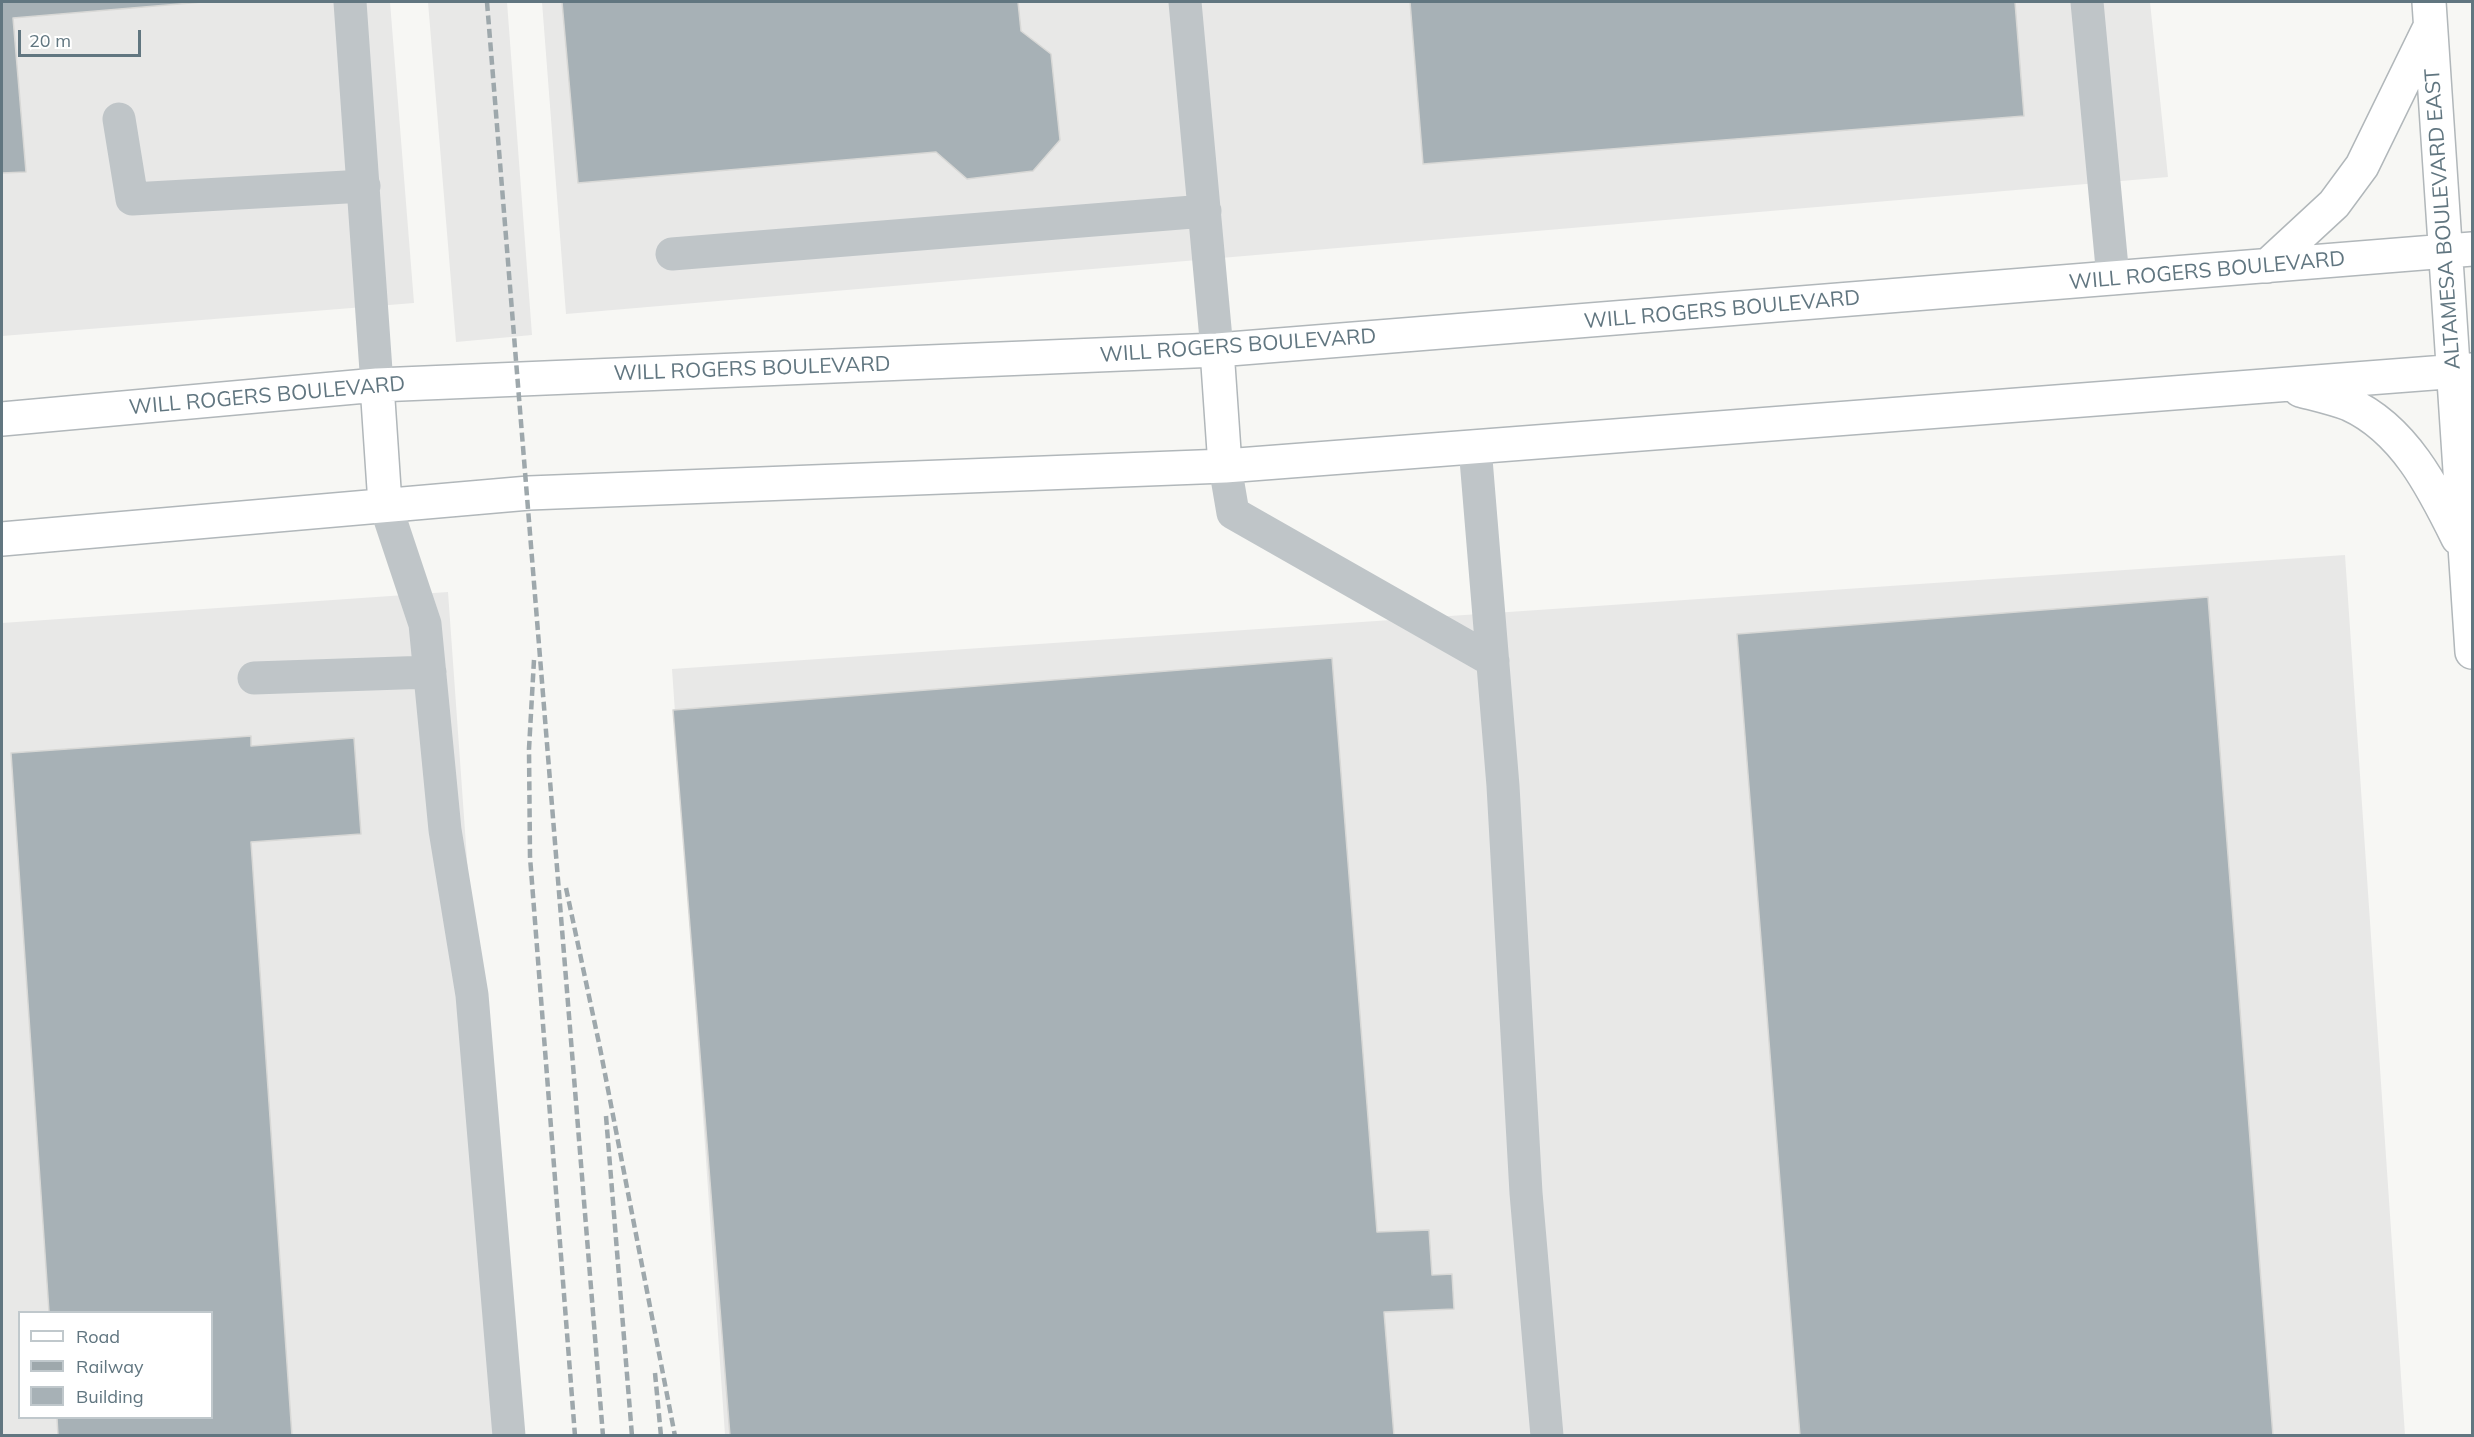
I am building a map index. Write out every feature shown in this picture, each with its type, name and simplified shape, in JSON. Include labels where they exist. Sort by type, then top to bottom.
[{"type":"main road","name":"ALTAMESA BOULEVARD EAST","points":[[2430,14],[2459,250],[2465,551],[2472,652]]},
{"type":"main road","points":[[2267,266],[2334,204],[2362,166],[2430,14]]},
{"type":"main road","name":"WILL ROGERS BOULEVARD","points":[[2,419],[377,385],[1217,350],[2459,250]]},
{"type":"main road","points":[[1217,350],[1225,466]]},
{"type":"main road","points":[[2,539],[528,492],[1225,466],[2463,371]]},
{"type":"main road","points":[[2281,384],[2349,405],[2396,437],[2433,488],[2465,551]]},
{"type":"main road","points":[[377,385],[385,504]]},
{"type":"lane","points":[[350,2],[377,385]]},
{"type":"lane","points":[[1185,2],[1217,350]]},
{"type":"lane","points":[[2088,2],[2113,279]]},
{"type":"lane","points":[[119,119],[132,199],[364,186]]},
{"type":"lane","points":[[672,254],[1205,211]]},
{"type":"lane","points":[[1475,447],[1503,786],[1526,1194],[1547,1436]]},
{"type":"lane","points":[[1225,466],[1233,513],[1492,661]]},
{"type":"lane","points":[[385,504],[425,624],[445,830],[472,995],[509,1436]]},
{"type":"lane","points":[[254,678],[430,672]]},
{"type":"shaded area","points":[[2,2],[390,2],[414,303],[2,336]]},
{"type":"shaded area","points":[[428,2],[507,2],[532,335],[456,342]]},
{"type":"shaded area","points":[[542,2],[2150,2],[2168,177],[566,314]]},
{"type":"shaded area","points":[[2345,555],[2405,1435],[725,1435],[672,669]]},
{"type":"shaded area","points":[[448,592],[508,1435],[2,1436],[2,623]]},
{"type":"building","points":[[2,2],[203,2],[13,18],[26,172],[2,173]]},
{"type":"building","points":[[562,2],[1018,2],[1021,31],[1051,54],[1060,140],[1033,171],[967,179],[936,152],[578,183]]},
{"type":"building","points":[[1410,2],[2015,2],[2024,116],[1423,164]]},
{"type":"building","points":[[2208,597],[2273,1436],[1800,1436],[1737,634]]},
{"type":"building","points":[[1332,658],[1377,1232],[1429,1230],[1432,1275],[1452,1274],[1454,1309],[1384,1312],[1394,1436],[730,1436],[673,710]]},
{"type":"building","points":[[251,736],[251,746],[354,738],[361,834],[251,842],[292,1436],[58,1436],[57,1419],[213,1419],[213,1311],[49,1311],[11,753]]},
{"type":"railway","points":[[487,2],[603,1436]]},
{"type":"railway","points":[[534,660],[529,749],[530,857],[575,1436]]},
{"type":"railway","points":[[566,888],[600,1048],[675,1436]]},
{"type":"railway","points":[[606,1116],[632,1436]]},
{"type":"railway","points":[[655,1373],[661,1436]]}]
